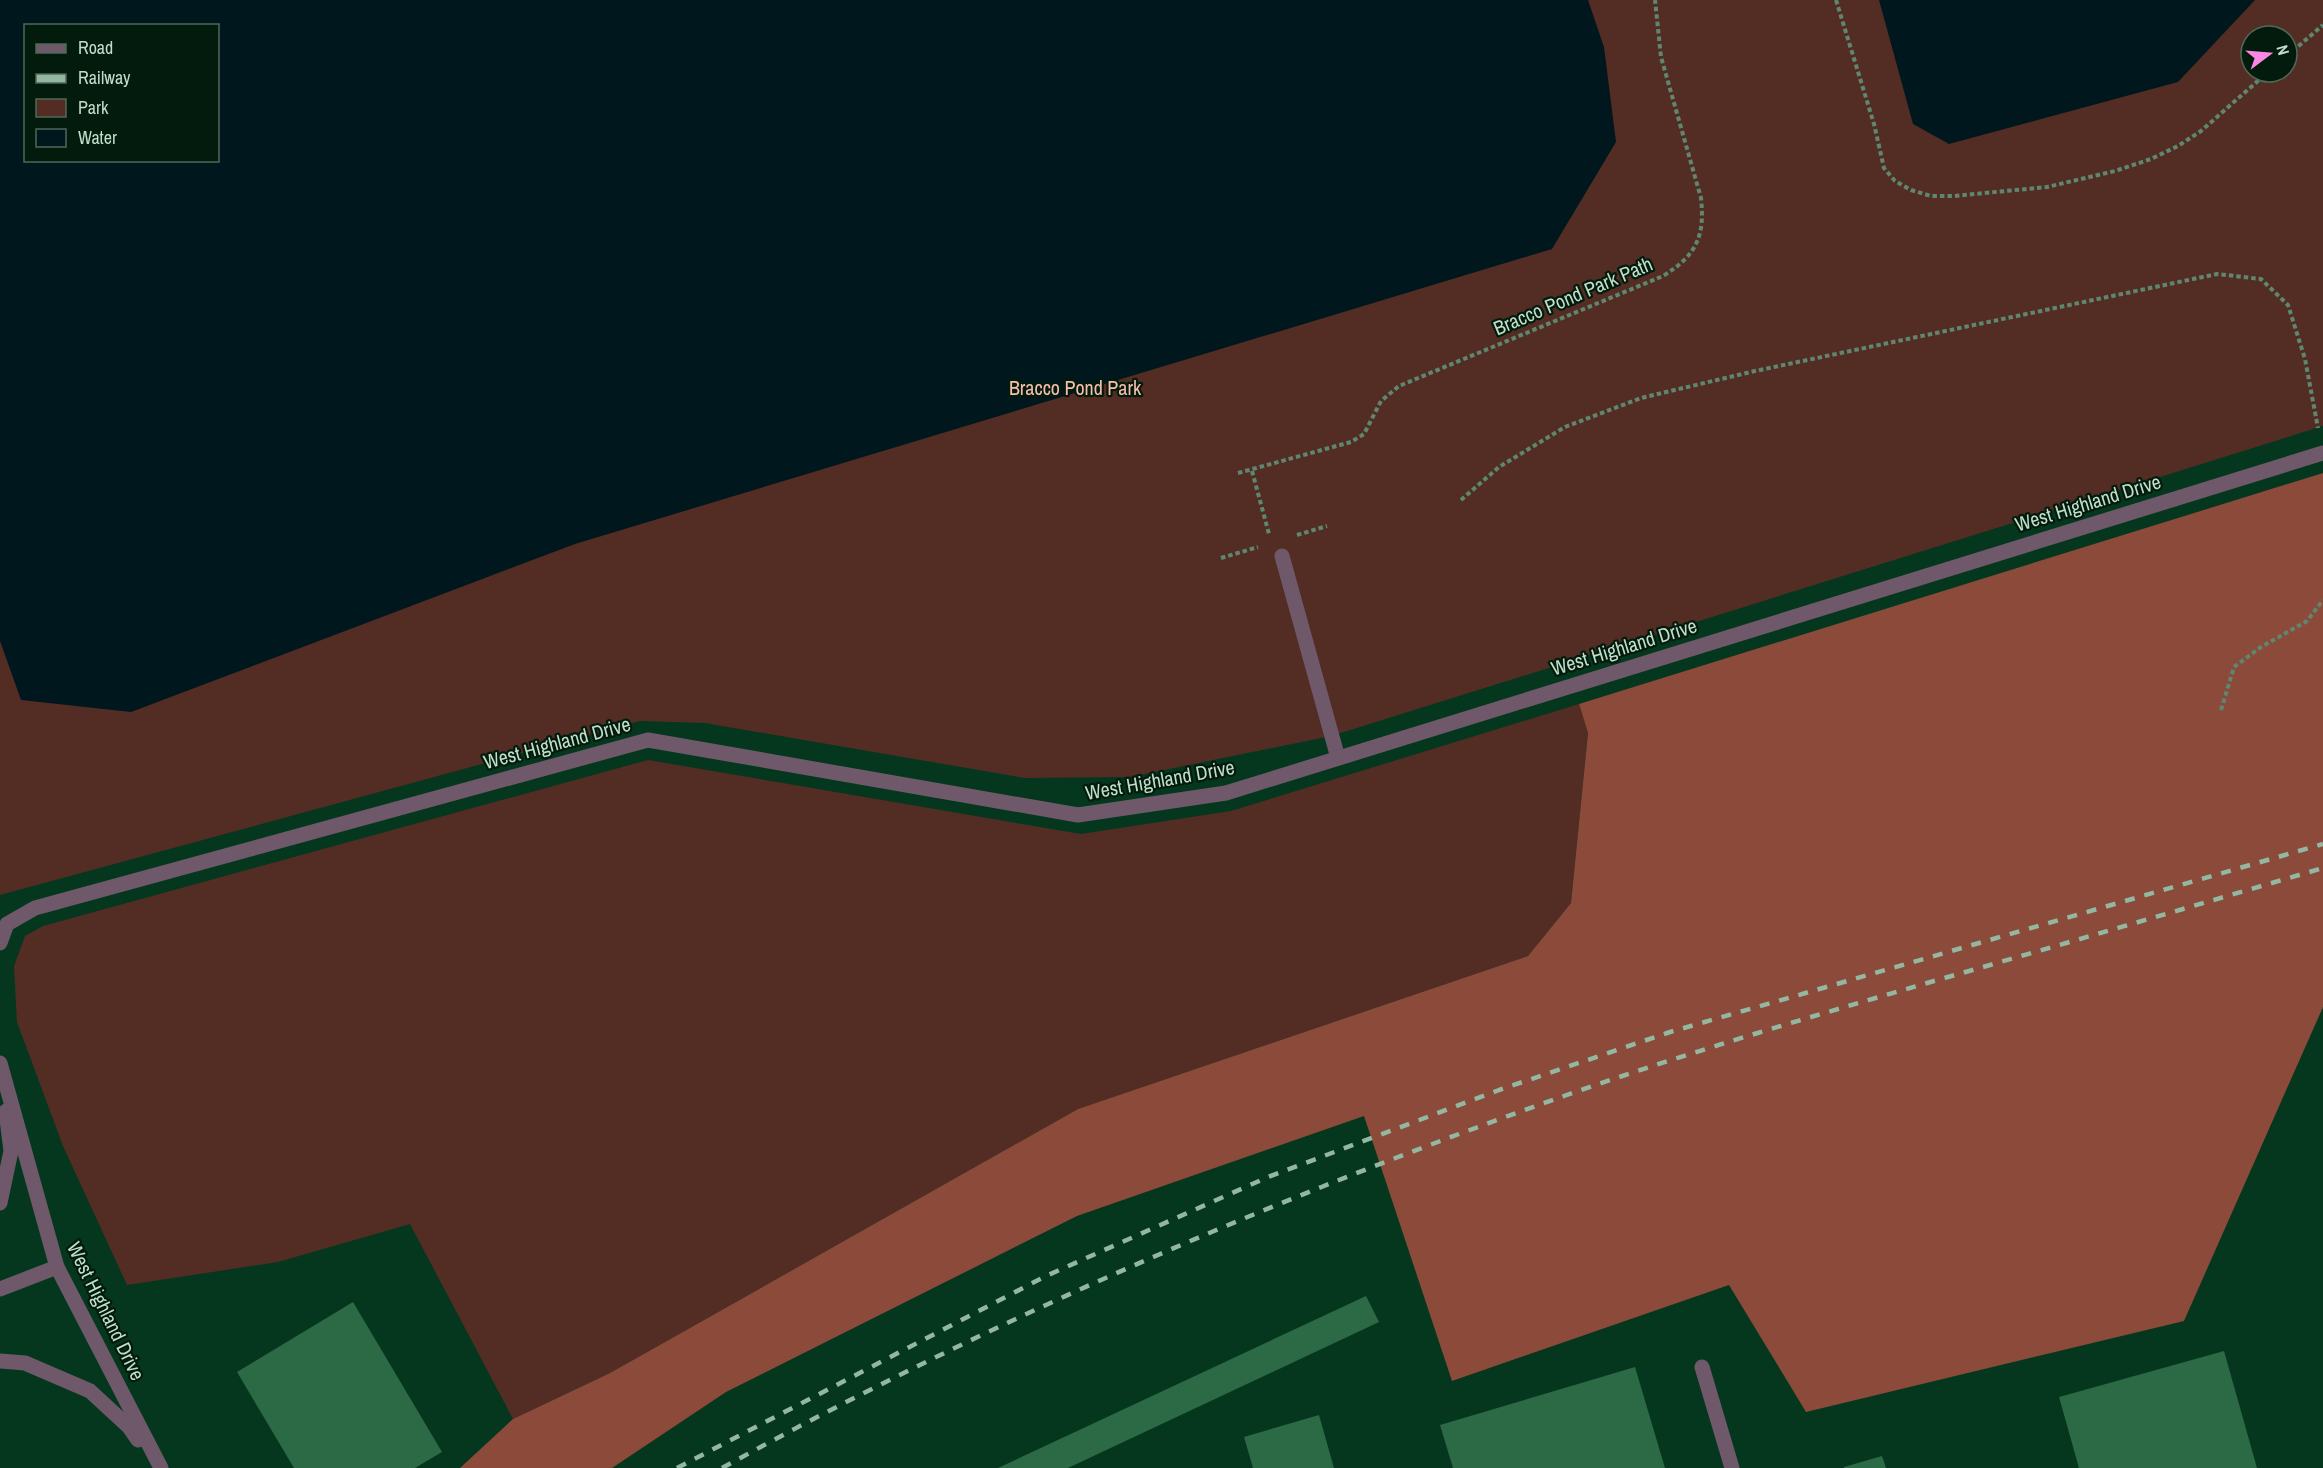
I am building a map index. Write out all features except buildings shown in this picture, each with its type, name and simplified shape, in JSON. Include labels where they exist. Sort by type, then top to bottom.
[{"type":"street","name":"West Highland Drive","points":[[0,943],[7,924],[34,908],[648,740],[1078,814],[1226,793],[2323,453]]},
{"type":"street","points":[[1282,556],[1338,758]]},
{"type":"street","name":"West Highland Drive","points":[[0,1065],[57,1267],[160,1468]]},
{"type":"street","points":[[0,1065],[10,1151],[0,1203]]},
{"type":"street","points":[[0,1289],[57,1267]]},
{"type":"street","points":[[0,1361],[25,1363],[90,1391],[129,1427],[160,1468]]},
{"type":"street","points":[[1702,1367],[1732,1468]]},
{"type":"path","name":"Bracco Pond Park Path","points":[[1238,473],[1351,442],[1364,434],[1382,401],[1399,386],[1663,276],[1690,254],[1700,239],[1704,221],[1701,198],[1661,57],[1655,0]]},
{"type":"path","points":[[1836,0],[1874,124],[1884,168],[1895,181],[1911,190],[1931,195],[1954,196],[2047,187],[2115,171],[2151,159],[2178,146],[2201,131],[2254,84]]},
{"type":"path","points":[[2299,46],[2323,25]]},
{"type":"path","points":[[1461,500],[1499,467],[1565,427],[1641,398],[1755,371],[2217,274],[2261,279],[2288,305],[2305,359],[2323,453]]},
{"type":"path","points":[[1252,471],[1272,543]]},
{"type":"path","points":[[2222,710],[2234,667],[2261,646],[2307,621],[2323,600]]},
{"type":"green space","name":"Bracco Pond Park","points":[[0,0],[2323,0],[2323,426],[1331,736],[1130,777],[1025,778],[705,723],[640,721],[0,895]]},
{"type":"green space","points":[[1579,704],[1588,733],[1571,903],[1528,956],[1078,1109],[610,1373],[513,1419],[410,1224],[278,1262],[127,1285],[63,1146],[17,1022],[14,966],[25,936],[43,926],[648,760],[1081,834],[1231,811]]},
{"type":"shaded area","points":[[2323,473],[2323,1007],[2184,1321],[1806,1412],[1729,1285],[1452,1381],[1364,1116],[1077,1216],[726,1392],[612,1468],[460,1468],[513,1419],[610,1373],[1078,1109],[1528,956],[1571,903],[1588,733],[1579,704]]},
{"type":"water","points":[[0,0],[1588,0],[1604,47],[1616,142],[1552,249],[575,544],[131,712],[21,700],[0,641]]},
{"type":"water","points":[[1879,0],[2255,0],[2178,82],[1949,144],[1913,124]]},
{"type":"railway","points":[[677,1468],[1046,1276],[1268,1177],[1499,1090],[1670,1032],[2323,844]]},
{"type":"railway","points":[[722,1468],[926,1362],[1030,1312],[1242,1220],[1456,1135],[1610,1080],[1748,1036],[2323,868]]}]
